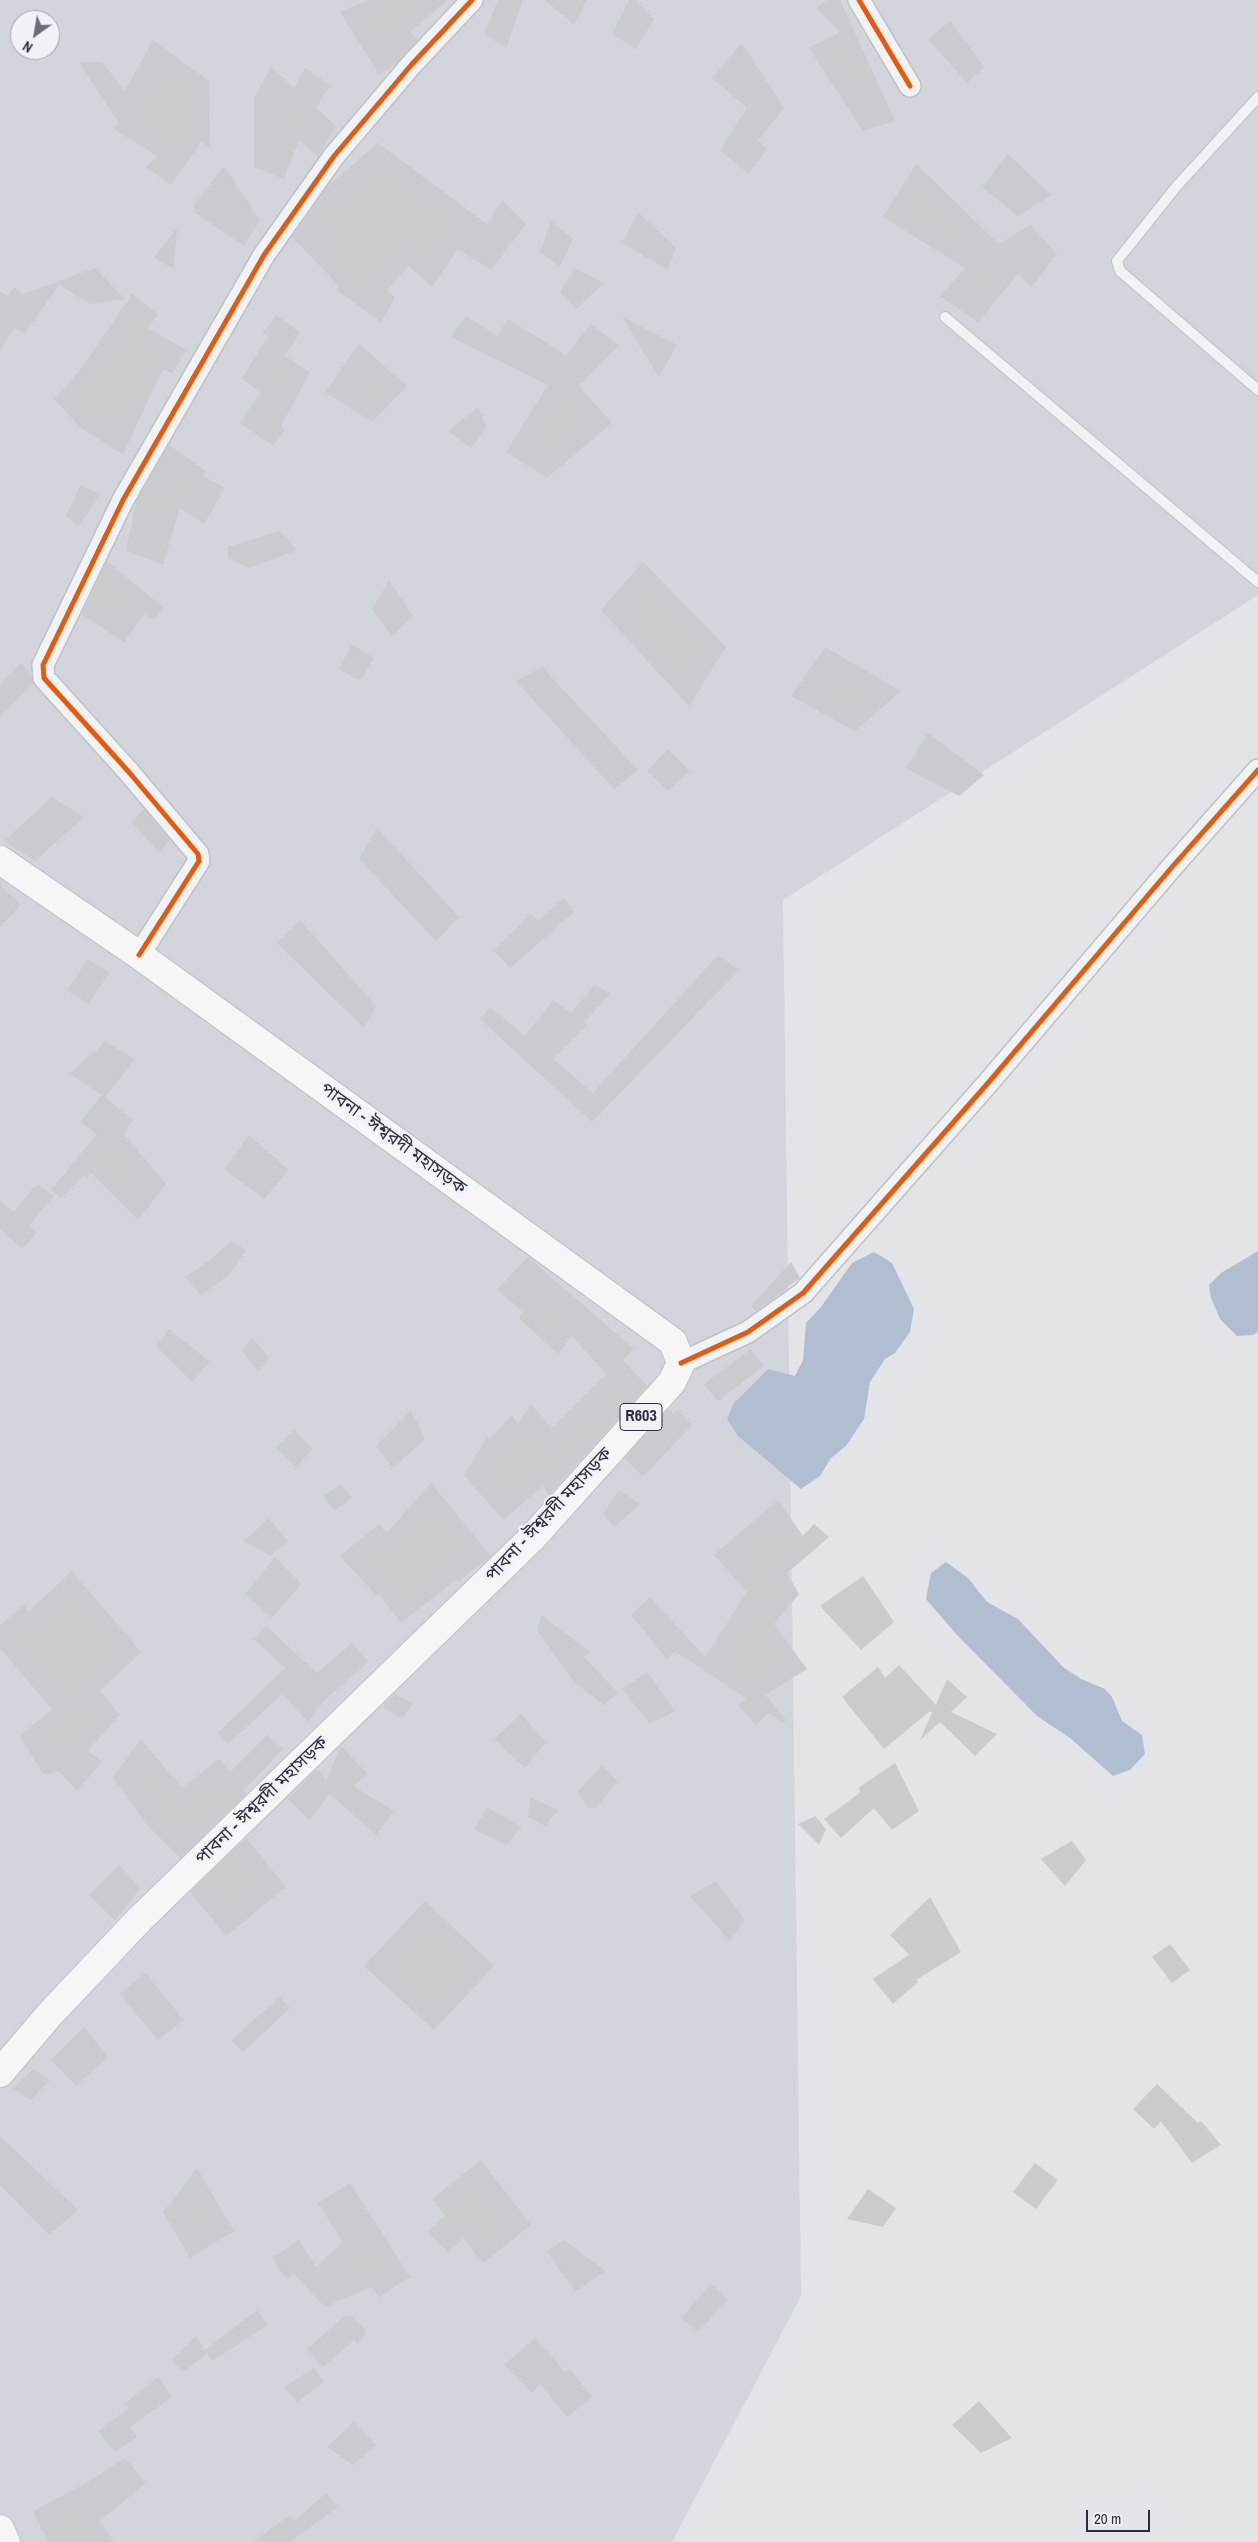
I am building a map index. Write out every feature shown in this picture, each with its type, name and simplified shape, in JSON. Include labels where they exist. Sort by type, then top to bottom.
[{"type":"main road","name":"পাবনা - ঈশ্বরদী মহাসড়ক","points":[[0,860],[139,955],[673,1342],[680,1363],[672,1382],[533,1536],[139,1920],[50,2014],[0,2073]]},
{"type":"main road","points":[[0,2529],[6,2542]]},
{"type":"street","points":[[139,955],[199,860],[198,854],[128,771],[44,678],[43,665],[123,500],[264,254],[334,156],[412,64],[472,0]]},
{"type":"street","points":[[859,0],[910,86]]},
{"type":"street","points":[[680,1363],[748,1332],[803,1293],[1248,789],[1258,770]]},
{"type":"lane","points":[[1258,97],[1176,188],[1117,261],[1120,271],[1258,390]]},
{"type":"lane","points":[[945,318],[1258,582]]},
{"type":"shaded area","points":[[0,0],[1258,0],[1258,595],[783,900],[801,2296],[672,2542],[0,2542]]},
{"type":"water","points":[[1258,1251],[1258,1332],[1253,1335],[1237,1336],[1220,1319],[1211,1298],[1209,1285],[1221,1273]]},
{"type":"water","points":[[874,1252],[892,1263],[914,1309],[910,1332],[895,1353],[885,1359],[870,1382],[864,1419],[846,1446],[831,1458],[820,1476],[801,1489],[738,1436],[727,1419],[734,1403],[768,1369],[795,1376],[803,1360],[806,1323],[821,1307],[852,1263]]},
{"type":"water","points":[[946,1562],[968,1578],[987,1602],[1018,1619],[1063,1667],[1081,1679],[1105,1689],[1112,1697],[1122,1721],[1142,1735],[1145,1754],[1130,1770],[1113,1776],[1070,1738],[1037,1716],[957,1635],[926,1599],[931,1573]]},
{"type":"building","points":[[368,0],[448,0],[410,32],[417,40],[395,65],[379,74],[340,12]]},
{"type":"building","points":[[498,0],[523,0],[506,48],[484,34]]},
{"type":"building","points":[[545,0],[587,0],[574,25]]},
{"type":"building","points":[[629,0],[635,0],[654,19],[636,49],[612,34]]},
{"type":"building","points":[[827,0],[840,0],[895,121],[863,131],[809,48],[840,32],[816,8]]},
{"type":"building","points":[[950,21],[984,67],[967,83],[928,39]]},
{"type":"building","points":[[153,40],[209,81],[210,147],[201,142],[171,185],[146,167],[157,156],[114,129],[119,123],[79,62],[102,62],[125,91]]},
{"type":"building","points":[[742,43],[784,108],[758,140],[767,149],[749,174],[720,150],[747,108],[712,78]]},
{"type":"building","points":[[271,67],[294,88],[305,68],[330,85],[316,108],[336,126],[318,157],[299,140],[284,179],[254,167],[254,98]]},
{"type":"building","points":[[378,143],[487,224],[502,200],[526,224],[491,270],[458,249],[432,287],[409,266],[387,290],[395,298],[381,322],[336,290],[339,286],[292,237],[328,186]]},
{"type":"building","points":[[1008,154],[1051,195],[1018,216],[982,187]]},
{"type":"building","points":[[916,164],[999,244],[1030,225],[1057,254],[1031,287],[1018,274],[978,322],[940,296],[965,268],[883,217]]},
{"type":"building","points":[[224,166],[260,220],[244,246],[194,212],[194,205]]},
{"type":"building","points":[[638,212],[676,248],[668,270],[622,243]]},
{"type":"building","points":[[551,221],[573,239],[560,266],[540,253]]},
{"type":"building","points":[[177,228],[174,269],[154,258]]},
{"type":"building","points":[[95,268],[125,299],[90,304],[59,285],[24,334],[15,328],[0,350],[0,291],[8,296],[14,287],[23,294]]},
{"type":"building","points":[[574,268],[604,283],[576,309],[560,292]]},
{"type":"building","points":[[132,294],[158,314],[148,328],[186,350],[172,374],[163,369],[123,454],[81,428],[54,399],[78,373]]},
{"type":"building","points":[[276,315],[300,332],[285,356],[310,372],[281,426],[285,429],[273,446],[240,423],[260,393],[242,378],[268,336],[263,333]]},
{"type":"building","points":[[466,316],[497,336],[508,319],[566,355],[591,324],[619,345],[579,386],[612,423],[547,478],[506,452],[548,385],[451,337]]},
{"type":"building","points":[[622,317],[677,345],[659,377]]},
{"type":"building","points":[[359,344],[407,386],[372,422],[325,392]]},
{"type":"building","points":[[478,407],[486,427],[471,448],[448,431]]},
{"type":"building","points":[[169,445],[206,471],[203,476],[225,488],[204,524],[180,508],[163,565],[126,550],[136,502]]},
{"type":"building","points":[[80,486],[100,494],[79,526],[66,516]]},
{"type":"building","points":[[279,531],[297,550],[249,568],[228,558],[228,547]]},
{"type":"building","points":[[107,561],[164,608],[153,620],[145,614],[124,642],[82,614]]},
{"type":"building","points":[[643,562],[726,647],[689,706],[601,610]]},
{"type":"building","points":[[389,581],[413,616],[392,636],[372,609]]},
{"type":"building","points":[[352,644],[374,658],[360,681],[339,669]]},
{"type":"building","points":[[825,647],[901,691],[855,731],[791,696]]},
{"type":"building","points":[[21,663],[31,675],[33,683],[0,717],[0,685]]},
{"type":"building","points":[[542,667],[638,770],[614,789],[516,681]]},
{"type":"building","points":[[928,733],[984,775],[959,796],[906,768]]},
{"type":"building","points":[[668,749],[690,771],[668,791],[647,771]]},
{"type":"building","points":[[52,797],[84,817],[35,861],[4,841]]},
{"type":"building","points":[[144,809],[170,840],[159,852],[131,822]]},
{"type":"building","points":[[377,828],[459,917],[436,941],[359,859]]},
{"type":"building","points":[[0,885],[21,905],[0,927]]},
{"type":"building","points":[[564,898],[574,912],[510,968],[494,950],[531,914],[538,921]]},
{"type":"building","points":[[300,920],[376,1006],[364,1028],[277,943]]},
{"type":"building","points":[[718,955],[739,970],[592,1122],[480,1019],[490,1007],[525,1036],[553,1000],[571,1013],[595,984],[610,994],[584,1022],[587,1025],[553,1059],[593,1093]]},
{"type":"building","points":[[88,959],[109,973],[88,1004],[67,990]]},
{"type":"building","points":[[104,1041],[135,1059],[105,1097],[133,1120],[124,1134],[166,1184],[138,1220],[91,1173],[87,1178],[84,1175],[61,1198],[51,1190],[97,1134],[80,1122],[102,1095],[70,1074],[93,1051],[95,1053]]},
{"type":"building","points":[[249,1135],[289,1170],[264,1199],[224,1169]]},
{"type":"building","points":[[37,1184],[54,1196],[29,1226],[37,1233],[22,1249],[0,1229],[0,1200],[13,1212]]},
{"type":"building","points":[[231,1241],[246,1250],[229,1275],[201,1295],[185,1277],[210,1260]]},
{"type":"building","points":[[528,1257],[634,1349],[623,1360],[647,1386],[549,1495],[543,1486],[503,1520],[464,1475],[488,1436],[490,1439],[512,1415],[518,1424],[531,1404],[552,1428],[606,1374],[572,1336],[558,1354],[519,1318],[523,1312],[497,1290]]},
{"type":"building","points":[[791,1262],[800,1278],[756,1311],[751,1306]]},
{"type":"building","points":[[169,1329],[210,1362],[192,1382],[156,1346]]},
{"type":"building","points":[[252,1337],[269,1358],[259,1372],[242,1351]]},
{"type":"building","points":[[751,1349],[764,1366],[718,1401],[704,1384]]},
{"type":"building","points":[[669,1409],[673,1414],[677,1410],[692,1425],[643,1477],[624,1458]]},
{"type":"building","points":[[411,1410],[425,1439],[393,1468],[376,1446]]},
{"type":"building","points":[[294,1430],[313,1449],[296,1467],[276,1448]]},
{"type":"building","points":[[431,1483],[491,1556],[459,1581],[457,1579],[401,1623],[379,1594],[377,1596],[340,1556],[379,1524],[387,1533]]},
{"type":"building","points":[[341,1484],[352,1498],[334,1511],[324,1496]]},
{"type":"building","points":[[619,1490],[640,1504],[614,1527],[603,1514]]},
{"type":"building","points":[[778,1500],[803,1536],[814,1524],[829,1537],[787,1573],[799,1594],[774,1624],[807,1669],[765,1695],[786,1720],[783,1723],[768,1713],[756,1725],[738,1705],[747,1699],[675,1651],[667,1659],[631,1615],[650,1597],[705,1657],[747,1592],[714,1555]]},
{"type":"building","points":[[269,1518],[288,1542],[270,1556],[244,1541]]},
{"type":"building","points":[[275,1557],[301,1584],[272,1618],[245,1595]]},
{"type":"building","points":[[72,1571],[141,1652],[100,1691],[120,1715],[88,1750],[102,1762],[77,1791],[59,1771],[44,1775],[20,1736],[52,1709],[0,1648],[0,1625],[24,1605],[29,1611]]},
{"type":"building","points":[[863,1576],[894,1622],[861,1650],[820,1606]]},
{"type":"building","points":[[542,1615],[590,1652],[584,1657],[618,1693],[604,1705],[574,1682],[537,1630]]},
{"type":"building","points":[[266,1626],[317,1673],[352,1643],[368,1662],[324,1701],[308,1722],[282,1694],[228,1744],[218,1733],[285,1668],[254,1639]]},
{"type":"building","points":[[899,1665],[936,1705],[947,1679],[967,1697],[951,1712],[997,1734],[975,1756],[940,1722],[920,1740],[932,1713],[930,1711],[884,1749],[842,1697],[878,1667],[885,1678]]},
{"type":"building","points":[[647,1672],[675,1711],[650,1724],[622,1689]]},
{"type":"building","points":[[395,1694],[413,1704],[402,1719],[383,1707]]},
{"type":"building","points":[[521,1714],[546,1742],[525,1768],[494,1739]]},
{"type":"building","points":[[267,1735],[283,1749],[244,1790],[246,1794],[180,1858],[149,1827],[113,1777],[141,1739],[182,1788],[219,1759],[230,1772]]},
{"type":"building","points":[[341,1746],[368,1774],[353,1786],[394,1811],[376,1835],[330,1794],[309,1820],[288,1799],[317,1769],[326,1780]]},
{"type":"building","points":[[895,1763],[919,1811],[892,1830],[874,1808],[841,1838],[824,1819],[861,1792],[858,1788]]},
{"type":"building","points":[[602,1766],[618,1781],[596,1808],[588,1808],[577,1792]]},
{"type":"building","points":[[530,1797],[558,1810],[545,1826],[528,1817]]},
{"type":"building","points":[[487,1807],[521,1827],[507,1845],[474,1830]]},
{"type":"building","points":[[815,1816],[826,1829],[819,1845],[798,1824]]},
{"type":"building","points":[[246,1838],[286,1887],[226,1936],[190,1892]]},
{"type":"building","points":[[1072,1841],[1086,1860],[1065,1886],[1041,1859]]},
{"type":"building","points":[[119,1865],[140,1888],[115,1921],[89,1895]]},
{"type":"building","points":[[716,1881],[745,1921],[730,1941],[690,1896]]},
{"type":"building","points":[[930,1897],[961,1952],[916,1980],[918,1982],[893,2004],[873,1979],[909,1955],[890,1935]]},
{"type":"building","points":[[425,1901],[494,1966],[434,2030],[364,1966]]},
{"type":"building","points":[[1170,1944],[1190,1970],[1172,1983],[1152,1957]]},
{"type":"building","points":[[145,1973],[184,2020],[158,2040],[120,1994]]},
{"type":"building","points":[[280,1997],[290,2008],[243,2052],[231,2040]]},
{"type":"building","points":[[84,2027],[108,2057],[76,2086],[51,2060]]},
{"type":"building","points":[[33,2069],[50,2080],[31,2100],[13,2088]]},
{"type":"building","points":[[1157,2084],[1198,2123],[1201,2121],[1221,2145],[1192,2163],[1161,2121],[1154,2129],[1133,2109]]},
{"type":"building","points":[[0,2136],[78,2210],[49,2235],[0,2185]]},
{"type":"building","points":[[481,2160],[531,2225],[483,2263],[463,2238],[448,2253],[428,2232],[445,2215],[432,2199]]},
{"type":"building","points":[[1035,2163],[1058,2180],[1036,2209],[1013,2192]]},
{"type":"building","points":[[197,2168],[234,2231],[190,2258],[163,2212]]},
{"type":"building","points":[[350,2183],[410,2277],[379,2297],[372,2287],[325,2307],[294,2274],[286,2279],[272,2258],[299,2240],[316,2267],[343,2242],[318,2203]]},
{"type":"building","points":[[868,2189],[896,2208],[883,2227],[847,2219]]},
{"type":"building","points":[[564,2240],[605,2271],[575,2292],[547,2251]]},
{"type":"building","points":[[711,2284],[728,2299],[698,2332],[681,2318]]},
{"type":"building","points":[[257,2310],[268,2325],[212,2361],[205,2350]]},
{"type":"building","points":[[345,2316],[351,2316],[365,2329],[365,2335],[357,2344],[354,2340],[323,2367],[307,2349]]},
{"type":"building","points":[[196,2336],[207,2354],[183,2372],[172,2360]]},
{"type":"building","points":[[535,2338],[565,2372],[570,2369],[592,2397],[567,2417],[540,2384],[532,2393],[504,2365]]},
{"type":"building","points":[[314,2368],[324,2382],[297,2402],[284,2387]]},
{"type":"building","points":[[158,2377],[172,2397],[130,2427],[137,2437],[115,2452],[98,2431],[129,2408],[125,2403]]},
{"type":"building","points":[[979,2401],[1012,2438],[981,2453],[952,2425]]},
{"type":"building","points":[[354,2422],[376,2445],[353,2465],[327,2447]]},
{"type":"building","points":[[125,2458],[146,2483],[100,2521],[114,2542],[48,2542],[33,2511],[86,2483]]},
{"type":"building","points":[[326,2493],[338,2507],[290,2542],[253,2542],[290,2515],[294,2521]]},
{"type":"cycle path","points":[[139,955],[199,861],[198,854],[128,771],[44,678],[43,665],[123,500],[264,255],[334,156],[412,64],[472,0]]},
{"type":"cycle path","points":[[859,0],[910,86]]},
{"type":"cycle path","points":[[681,1363],[748,1332],[803,1293],[988,1083],[1172,867],[1258,770]]}]
